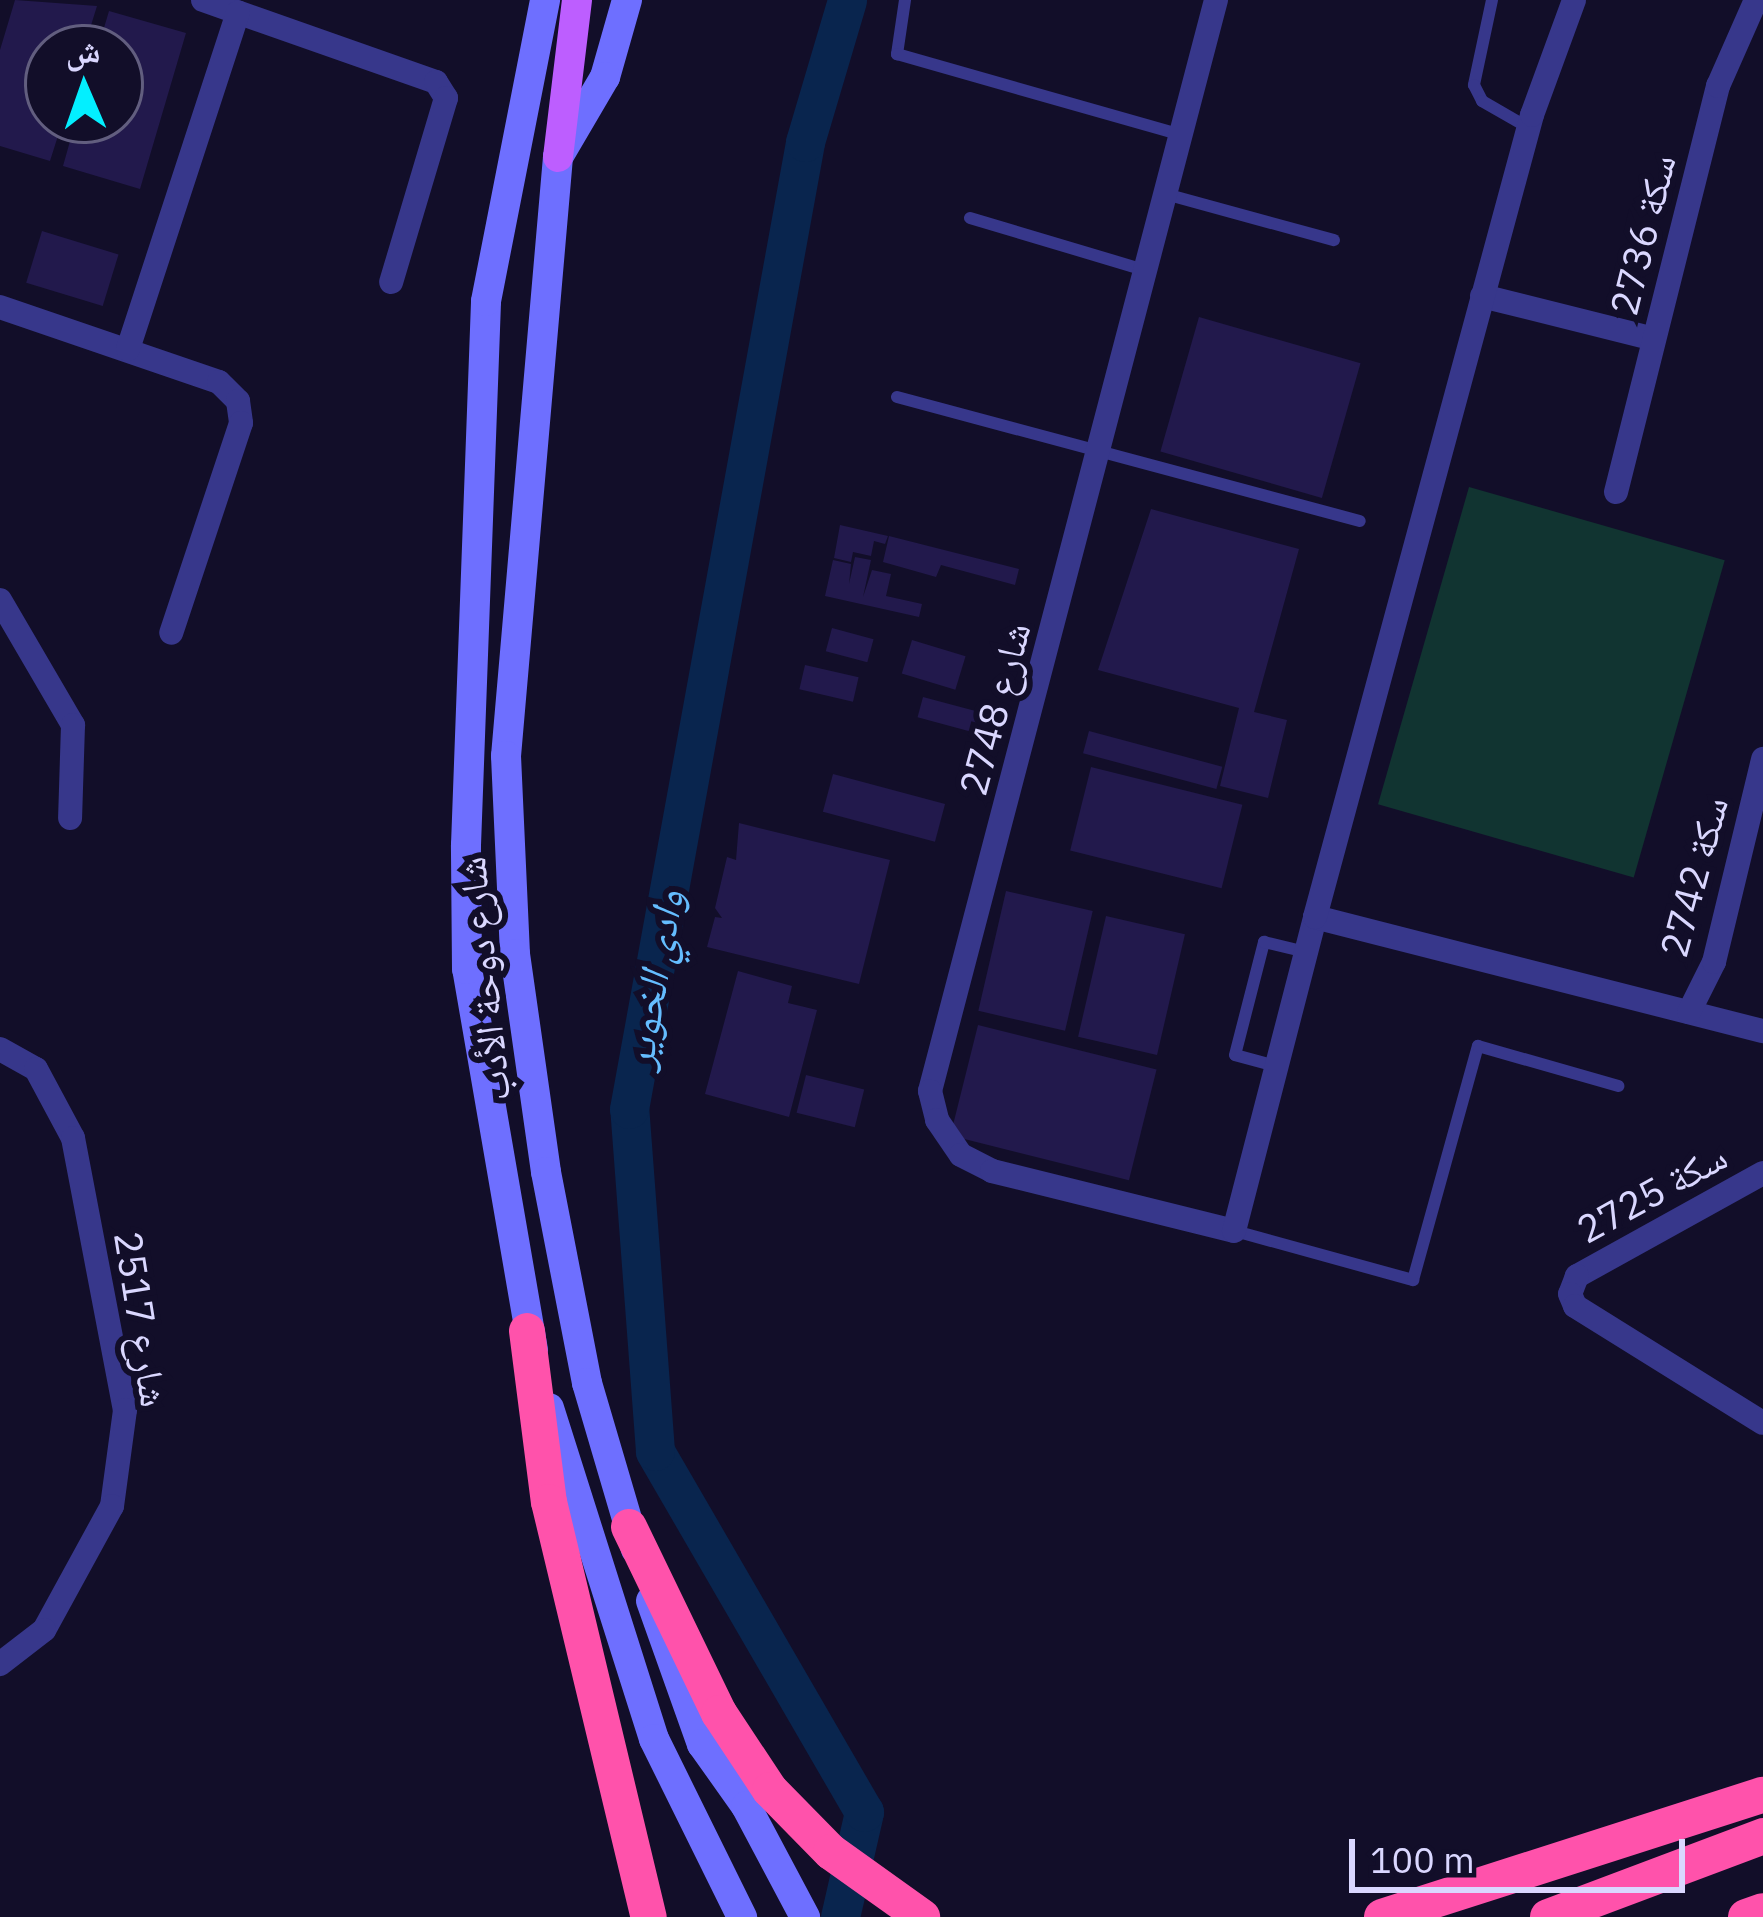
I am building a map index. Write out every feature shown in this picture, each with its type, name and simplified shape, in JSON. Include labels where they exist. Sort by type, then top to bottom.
[{"type":"highway","points":[[527,1331],[549,1502],[649,1917]]},
{"type":"highway","points":[[629,1527],[719,1713],[770,1790],[831,1852],[922,1917]]},
{"type":"highway","points":[[1382,1917],[1763,1795]]},
{"type":"highway","points":[[1548,1917],[1763,1836]]},
{"type":"highway","points":[[1746,1917],[1763,1911]]},
{"type":"main road","name":"شارع دوحة الأدب","points":[[544,0],[486,301],[466,844],[467,969],[527,1331],[654,1739],[742,1917]]},
{"type":"main road","points":[[558,157],[577,0]]},
{"type":"main road","name":"شارع دوحة الأدب","points":[[627,0],[604,77],[558,157],[517,563],[508,856],[546,1172],[587,1383],[629,1527],[702,1744],[746,1806],[805,1917]]},
{"type":"street","points":[[203,0],[418,70],[446,98],[391,282]]},
{"type":"street","points":[[1234,1231],[1482,296],[1529,128],[1574,0]]},
{"type":"street","name":"سكة 2736","points":[[1616,492],[1718,86],[1756,0]]},
{"type":"street","name":"شارع 2748","points":[[1211,2],[1169,195],[930,1091],[937,1120],[962,1155],[992,1171],[1234,1231]]},
{"type":"street","points":[[128,349],[238,12]]},
{"type":"street","points":[[1482,296],[1654,339]]},
{"type":"street","points":[[0,307],[219,382],[238,401],[241,423],[171,633]]},
{"type":"street","points":[[0,600],[73,724],[70,818]]},
{"type":"street","name":"سكة 2742","points":[[1689,1012],[1714,962],[1763,759]]},
{"type":"street","points":[[1316,917],[1763,1031]]},
{"type":"street","name":"2517 شارع","points":[[0,1049],[36,1069],[73,1138],[125,1410],[112,1506],[44,1630],[0,1664]]},
{"type":"street","name":"سكة 2725","points":[[1763,1173],[1577,1276],[1575,1306],[1763,1424]]},
{"type":"lane","points":[[905,0],[896,55],[1184,136]]},
{"type":"lane","points":[[1492,0],[1474,85],[1482,101],[1529,128]]},
{"type":"lane","points":[[1169,195],[1334,240]]},
{"type":"lane","points":[[970,218],[1149,271]]},
{"type":"lane","points":[[897,397],[1360,521]]},
{"type":"lane","points":[[1276,1066],[1235,1055],[1258,964],[1264,942],[1306,952]]},
{"type":"lane","points":[[1234,1231],[1413,1280],[1478,1046],[1618,1086]]},
{"type":"green space","points":[[1469,487],[1725,560],[1634,878],[1378,804]]},
{"type":"building","points":[[15,0],[97,6],[91,24],[24,24],[24,144],[55,144],[50,161],[0,146],[0,50]]},
{"type":"building","points":[[109,11],[186,33],[140,189],[63,166],[69,144],[144,144],[144,24],[105,24]]},
{"type":"building","points":[[42,231],[119,254],[103,306],[26,283]]},
{"type":"building","points":[[1199,317],[1360,363],[1322,498],[1160,452]]},
{"type":"building","points":[[1151,509],[1299,549],[1254,712],[1287,720],[1268,798],[1220,786],[1239,708],[1098,670]]},
{"type":"building","points":[[840,525],[888,536],[885,544],[874,541],[871,556],[853,552],[851,562],[834,558]]},
{"type":"building","points":[[889,536],[1019,569],[1015,585],[941,565],[936,577],[883,562]]},
{"type":"building","points":[[855,557],[871,560],[863,597],[872,570],[891,574],[886,596],[922,604],[919,617],[825,596],[833,560],[851,564],[849,584]]},
{"type":"building","points":[[832,628],[874,639],[867,662],[826,651]]},
{"type":"building","points":[[912,640],[966,656],[955,690],[902,673]]},
{"type":"building","points":[[805,665],[859,677],[853,702],[799,689]]},
{"type":"building","points":[[923,697],[989,715],[983,735],[918,717]]},
{"type":"building","points":[[1089,731],[1222,767],[1216,789],[1083,753]]},
{"type":"building","points":[[1091,767],[1242,805],[1222,888],[1070,850]]},
{"type":"building","points":[[833,774],[945,804],[935,842],[823,812]]},
{"type":"building","points":[[739,823],[890,860],[859,984],[707,947],[715,917],[722,918],[715,908],[727,857],[736,860]]},
{"type":"building","points":[[1006,891],[1093,911],[1065,1031],[978,1011]]},
{"type":"building","points":[[1106,916],[1185,934],[1157,1055],[1078,1037]]},
{"type":"building","points":[[738,971],[792,986],[788,1003],[817,1010],[789,1117],[705,1094]]},
{"type":"building","points":[[978,1025],[1157,1070],[1129,1180],[950,1136]]},
{"type":"building","points":[[806,1075],[864,1090],[855,1127],[797,1113]]},
{"type":"waterway","name":"وادي الخوير","points":[[840,1917],[864,1812],[655,1451],[629,1109],[805,142],[847,0]]}]
